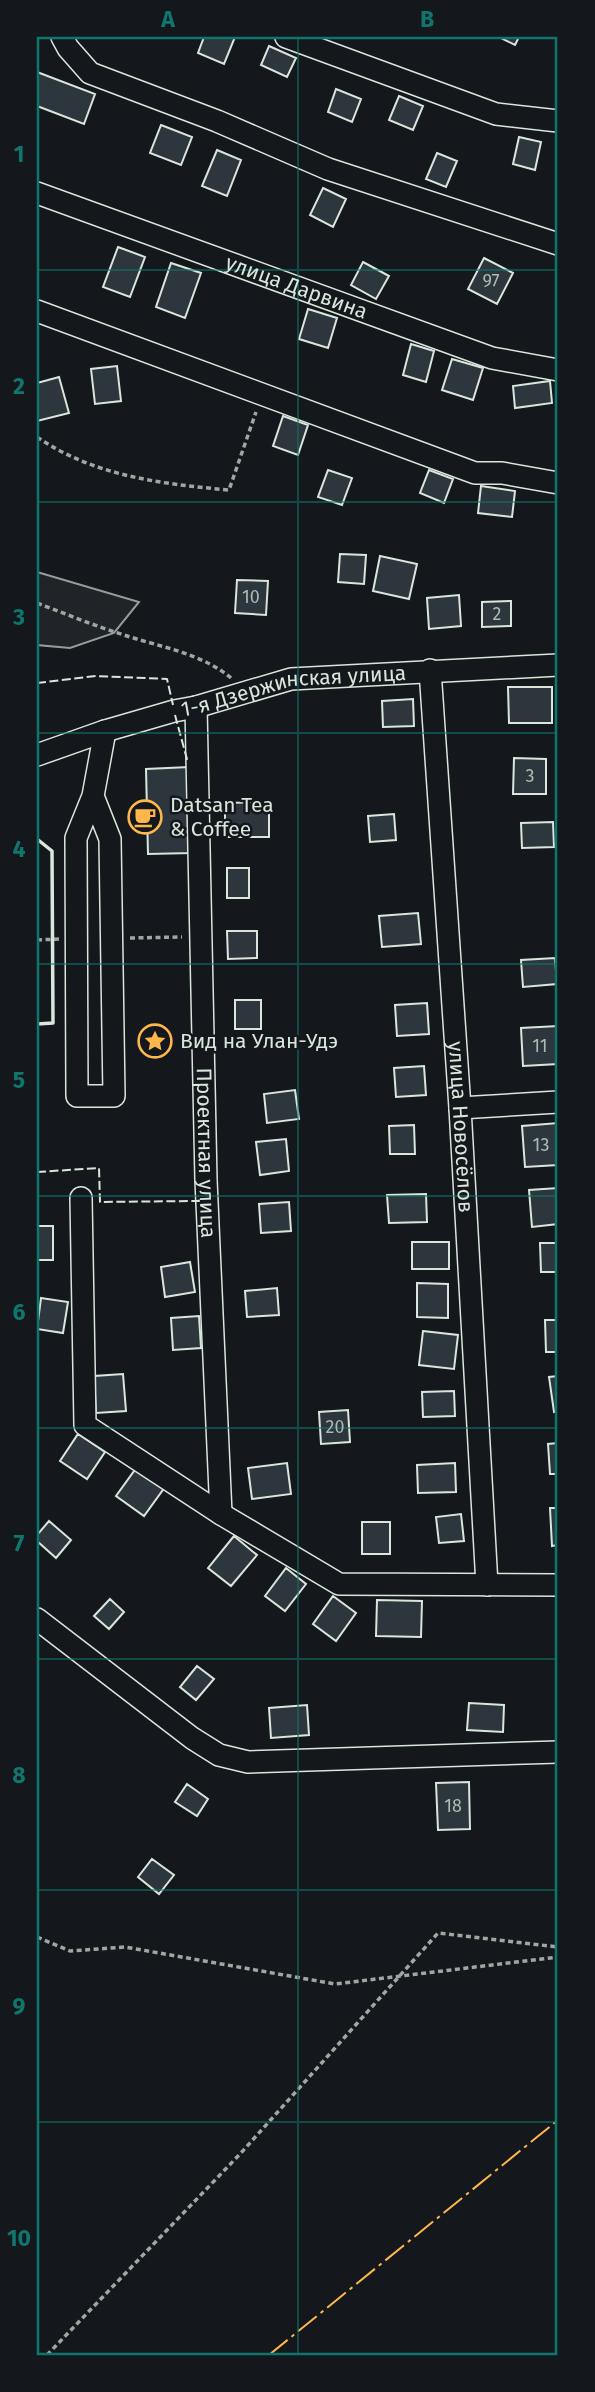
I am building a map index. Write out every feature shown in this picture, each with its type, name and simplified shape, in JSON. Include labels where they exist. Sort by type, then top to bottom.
[{"type":"street","points":[[62,37],[90,73],[217,121],[328,169],[558,244]]},
{"type":"street","points":[[286,37],[496,114],[558,121]]},
{"type":"street","name":"улица Дарвина","points":[[37,193],[492,358],[558,370]]},
{"type":"street","points":[[37,311],[475,472],[502,473],[558,483]]},
{"type":"street","name":"1-я Дзержинская улица","points":[[37,755],[106,731],[291,679],[430,670],[558,666]]},
{"type":"street","name":"улица Новосёлов","points":[[430,670],[460,1108],[487,1584]]},
{"type":"street","name":"Проектная улица","points":[[196,707],[206,1180],[221,1514]]},
{"type":"street","points":[[93,796],[110,839],[114,1096],[77,1096],[76,838],[93,796],[106,731]]},
{"type":"street","points":[[460,1108],[558,1102]]},
{"type":"street","points":[[81,1198],[85,1424],[221,1514],[338,1584],[558,1585]]},
{"type":"street","points":[[37,1619],[192,1738],[219,1755],[248,1762],[558,1752]]},
{"type":"path","points":[[37,437],[56,450],[94,468],[180,486],[229,490],[262,393]]},
{"type":"path","points":[[37,603],[213,665],[229,677],[243,693]]},
{"type":"path","points":[[37,940],[53,940]]},
{"type":"path","points":[[47,2355],[241,2153],[439,1933],[558,1947]]},
{"type":"path","points":[[37,1937],[70,1951],[125,1947],[335,1984],[558,1957]]},
{"type":"shaded area","points":[[37,572],[139,602],[114,633],[70,648],[37,645]]},
{"type":"building","points":[[204,37],[235,37],[224,64],[198,53]]},
{"type":"building","points":[[499,37],[519,37],[515,45]]},
{"type":"building","points":[[269,46],[296,58],[287,77],[261,65]]},
{"type":"building","points":[[37,72],[95,94],[84,124],[37,106]]},
{"type":"building","points":[[336,89],[361,99],[352,122],[328,112]]},
{"type":"building","points":[[399,96],[423,106],[413,130],[389,120]]},
{"type":"building","points":[[161,125],[192,137],[181,165],[150,153]]},
{"type":"building","points":[[519,137],[541,142],[535,170],[513,164]]},
{"type":"building","points":[[217,150],[241,160],[227,196],[202,186]]},
{"type":"building","points":[[437,153],[457,161],[446,187],[426,179]]},
{"type":"building","points":[[323,188],[346,199],[333,227],[310,215]]},
{"type":"building","points":[[118,247],[145,257],[130,297],[103,287]]},
{"type":"building","points":[[484,258],[513,273],[497,304],[468,289]]},
{"type":"building","points":[[363,262],[389,276],[376,299],[351,285]]},
{"type":"building","points":[[171,263],[201,273],[185,318],[156,307]]},
{"type":"building","points":[[308,309],[337,318],[328,348],[299,339]]},
{"type":"building","points":[[411,344],[434,351],[426,382],[403,375]]},
{"type":"building","points":[[452,359],[483,368],[473,400],[442,390]]},
{"type":"building","points":[[117,366],[121,401],[95,404],[91,369]]},
{"type":"building","points":[[59,377],[69,413],[37,421],[37,383]]},
{"type":"building","points":[[550,381],[552,403],[515,408],[513,386]]},
{"type":"building","points":[[283,416],[308,425],[298,455],[273,446]]},
{"type":"building","points":[[328,470],[352,478],[342,505],[318,497]]},
{"type":"building","points":[[429,470],[453,479],[444,503],[420,493]]},
{"type":"building","points":[[481,486],[515,491],[512,517],[478,513]]},
{"type":"building","points":[[340,554],[366,555],[364,584],[338,582]]},
{"type":"building","points":[[380,556],[417,564],[409,599],[373,591]]},
{"type":"building","points":[[237,580],[268,581],[266,615],[235,613]]},
{"type":"building","points":[[459,595],[461,626],[429,629],[427,598]]},
{"type":"building","points":[[511,601],[511,626],[482,627],[482,602]]},
{"type":"building","points":[[508,687],[552,687],[552,723],[509,723]]},
{"type":"building","points":[[413,699],[414,726],[383,727],[382,701]]},
{"type":"building","points":[[514,758],[546,759],[546,794],[513,794]]},
{"type":"building","points":[[189,767],[192,853],[148,854],[146,769]]},
{"type":"building","points":[[269,802],[269,837],[225,837],[225,803]]},
{"type":"building","points":[[394,814],[396,840],[370,842],[368,816]]},
{"type":"building","points":[[553,822],[554,847],[522,848],[521,823]]},
{"type":"building","points":[[227,868],[249,868],[249,898],[227,898]]},
{"type":"building","points":[[418,913],[421,944],[382,947],[379,916]]},
{"type":"building","points":[[227,931],[257,931],[257,958],[228,959]]},
{"type":"building","points":[[555,958],[557,984],[523,987],[521,960]]},
{"type":"building","points":[[235,1000],[261,1000],[261,1029],[235,1029]]},
{"type":"building","points":[[427,1003],[429,1034],[397,1036],[395,1005]]},
{"type":"building","points":[[558,1026],[558,1064],[523,1066],[521,1028]]},
{"type":"building","points":[[424,1066],[426,1095],[396,1097],[394,1068]]},
{"type":"building","points":[[295,1090],[299,1119],[267,1123],[264,1094]]},
{"type":"building","points":[[558,1123],[558,1165],[525,1167],[522,1126]]},
{"type":"building","points":[[414,1125],[415,1154],[390,1154],[389,1126]]},
{"type":"building","points":[[286,1139],[289,1171],[260,1175],[256,1142]]},
{"type":"building","points":[[558,1188],[558,1224],[532,1227],[529,1190]]},
{"type":"building","points":[[426,1194],[427,1222],[389,1223],[387,1195]]},
{"type":"building","points":[[289,1202],[291,1231],[261,1233],[259,1204]]},
{"type":"building","points":[[37,1226],[53,1226],[53,1260],[37,1260]]},
{"type":"building","points":[[412,1242],[449,1242],[449,1269],[412,1269]]},
{"type":"building","points":[[540,1243],[558,1243],[558,1272],[541,1272]]},
{"type":"building","points":[[190,1262],[195,1292],[165,1297],[161,1267]]},
{"type":"building","points":[[417,1283],[448,1284],[448,1318],[417,1317]]},
{"type":"building","points":[[277,1288],[279,1315],[247,1317],[245,1291]]},
{"type":"building","points":[[41,1298],[68,1302],[63,1333],[37,1329]]},
{"type":"building","points":[[199,1316],[201,1348],[173,1350],[171,1318]]},
{"type":"building","points":[[545,1320],[558,1320],[558,1352],[546,1352]]},
{"type":"building","points":[[423,1331],[458,1335],[454,1369],[419,1365]]},
{"type":"building","points":[[123,1374],[126,1411],[96,1413],[94,1376]]},
{"type":"building","points":[[558,1376],[558,1411],[554,1412],[549,1377]]},
{"type":"building","points":[[454,1391],[455,1416],[423,1417],[422,1392]]},
{"type":"building","points":[[348,1410],[350,1442],[321,1444],[319,1412]]},
{"type":"building","points":[[78,1434],[105,1452],[87,1479],[60,1461]]},
{"type":"building","points":[[558,1443],[558,1474],[550,1474],[548,1444]]},
{"type":"building","points":[[287,1463],[291,1494],[252,1499],[248,1468]]},
{"type":"building","points":[[455,1463],[456,1492],[418,1493],[417,1465]]},
{"type":"building","points":[[137,1467],[165,1487],[144,1516],[116,1496]]},
{"type":"building","points":[[550,1508],[558,1508],[558,1545],[552,1546]]},
{"type":"building","points":[[461,1514],[464,1541],[439,1543],[436,1517]]},
{"type":"building","points":[[49,1521],[71,1540],[56,1558],[37,1541],[37,1535]]},
{"type":"building","points":[[362,1522],[390,1522],[390,1554],[362,1554]]},
{"type":"building","points":[[234,1536],[257,1555],[231,1586],[208,1568]]},
{"type":"building","points":[[286,1568],[306,1584],[285,1611],[265,1596]]},
{"type":"building","points":[[333,1596],[356,1613],[336,1641],[313,1624]]},
{"type":"building","points":[[110,1599],[124,1612],[109,1629],[94,1616]]},
{"type":"building","points":[[377,1600],[422,1601],[421,1637],[376,1636]]},
{"type":"building","points":[[197,1666],[214,1679],[196,1700],[180,1687]]},
{"type":"building","points":[[469,1703],[504,1705],[503,1732],[467,1730]]},
{"type":"building","points":[[307,1705],[309,1735],[271,1738],[269,1708]]},
{"type":"building","points":[[469,1782],[470,1829],[438,1830],[436,1783]]},
{"type":"building","points":[[187,1784],[208,1799],[197,1816],[175,1802]]},
{"type":"building","points":[[152,1859],[174,1875],[159,1894],[138,1877]]},
{"type":"fence","points":[[37,683],[96,676],[167,679],[173,705]]},
{"type":"fence","points":[[175,715],[188,763]]},
{"type":"fence","points":[[37,1172],[99,1168],[100,1202],[199,1201],[198,1196]]},
{"type":"wall","points":[[37,839],[52,851],[53,1023],[37,1024]]},
{"type":"power","points":[[269,2355],[558,2120]]},
{"type":"place","name":"Datsan Tea & Coffee","points":[[145,817]]},
{"type":"place","name":"Вид на Улан-Удэ","points":[[155,1041]]}]
